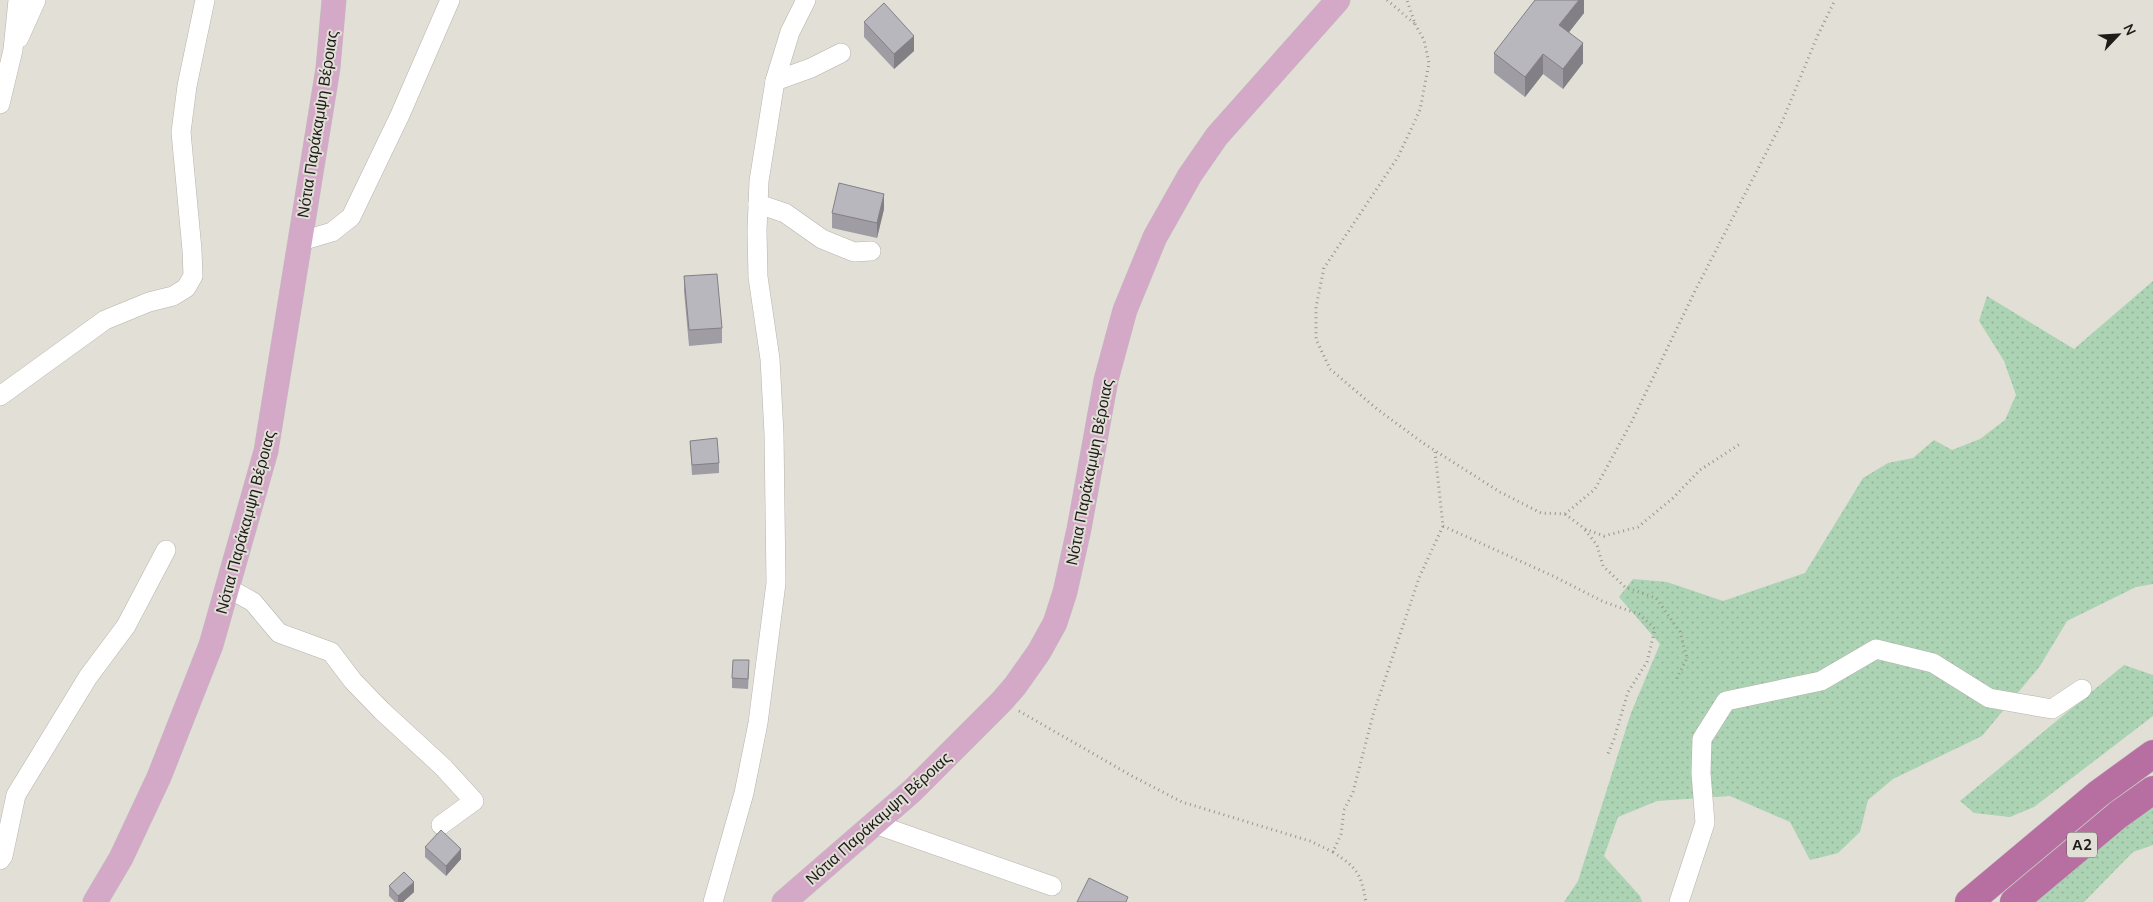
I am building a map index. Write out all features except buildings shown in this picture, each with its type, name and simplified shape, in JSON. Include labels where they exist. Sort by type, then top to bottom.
[{"type":"highway","name":"Α2","points":[[1969,902],[2098,794],[2153,754]]},
{"type":"highway","name":"Α2","points":[[2014,902],[2118,815],[2153,790]]},
{"type":"main road","name":"Νότια Παράκαμψη Βέροιας","points":[[95,902],[121,858],[159,778],[211,645],[266,451],[285,344],[298,242],[328,68],[334,0]]},
{"type":"main road","name":"Νότια Παράκαμψη Βέροιας","points":[[784,902],[912,791],[1002,701],[1039,652],[1054,623],[1065,592],[1079,529],[1106,380],[1125,310],[1154,237],[1190,175],[1217,136],[1338,0]]},
{"type":"street","points":[[14,50],[18,0]]},
{"type":"street","points":[[0,104],[14,50],[36,0]]},
{"type":"street","points":[[0,396],[104,320],[149,302],[173,296],[186,288],[193,276],[181,132],[187,86],[205,0]]},
{"type":"street","points":[[298,242],[332,232],[351,217],[400,115],[450,0]]},
{"type":"street","points":[[713,902],[744,793],[758,723],[776,583],[774,434],[770,359],[758,277],[758,180],[775,81],[790,32],[806,0]]},
{"type":"street","points":[[775,81],[811,68],[841,52]]},
{"type":"street","points":[[758,204],[785,213],[822,239],[854,252],[870,251]]},
{"type":"street","points":[[0,860],[3,856],[16,795],[88,676],[126,626],[166,550]]},
{"type":"street","points":[[228,588],[253,602],[279,633],[331,652],[353,681],[443,768],[474,801],[441,825]]},
{"type":"street","points":[[1679,902],[1705,823],[1701,773],[1702,739],[1726,701],[1821,681],[1876,649],[1933,663],[1989,698],[2052,709],[2082,689]]},
{"type":"street","points":[[875,824],[1052,886]]},
{"type":"path","points":[[1387,0],[1415,24]]},
{"type":"path","points":[[1407,0],[1415,24],[1424,40],[1429,63],[1420,110],[1398,157],[1324,268],[1316,308],[1316,339],[1330,369],[1377,409],[1435,451],[1500,492],[1541,513],[1566,514],[1585,530],[1597,545],[1603,566],[1625,587],[1656,598],[1680,632],[1687,658],[1676,680]]},
{"type":"path","points":[[1566,514],[1594,489],[1632,421],[1695,291],[1782,122],[1817,36],[1835,0]]},
{"type":"path","points":[[1585,530],[1604,536],[1638,527],[1673,498],[1700,470],[1740,444]]},
{"type":"path","points":[[1333,852],[1342,834],[1344,810],[1353,792],[1373,715],[1419,578],[1443,526],[1435,451]]},
{"type":"path","points":[[1443,526],[1545,572],[1604,602],[1639,614],[1655,629],[1646,662],[1628,692],[1607,756]]},
{"type":"path","points":[[1002,701],[1132,776],[1182,802],[1310,841],[1333,852],[1353,865],[1363,883],[1366,902]]},
{"type":"green space","points":[[2153,281],[2153,584],[2136,587],[2067,621],[2040,666],[1982,736],[1893,779],[1868,800],[1860,832],[1838,853],[1810,860],[1790,822],[1730,796],[1657,801],[1618,817],[1604,856],[1640,896],[1642,902],[1564,902],[1578,881],[1631,713],[1660,644],[1619,597],[1633,579],[1667,582],[1723,601],[1805,573],[1863,478],[1888,463],[1913,458],[1934,440],[1952,450],[1980,439],[2005,420],[2016,395],[2004,361],[1979,321],[1987,296],[2074,349]]},
{"type":"green space","points":[[2124,665],[2153,675],[2153,716],[2034,807],[2010,817],[1974,813],[1960,801]]},
{"type":"green space","points":[[2153,807],[2153,845],[2133,852],[2084,902],[2022,902],[2103,841]]}]
